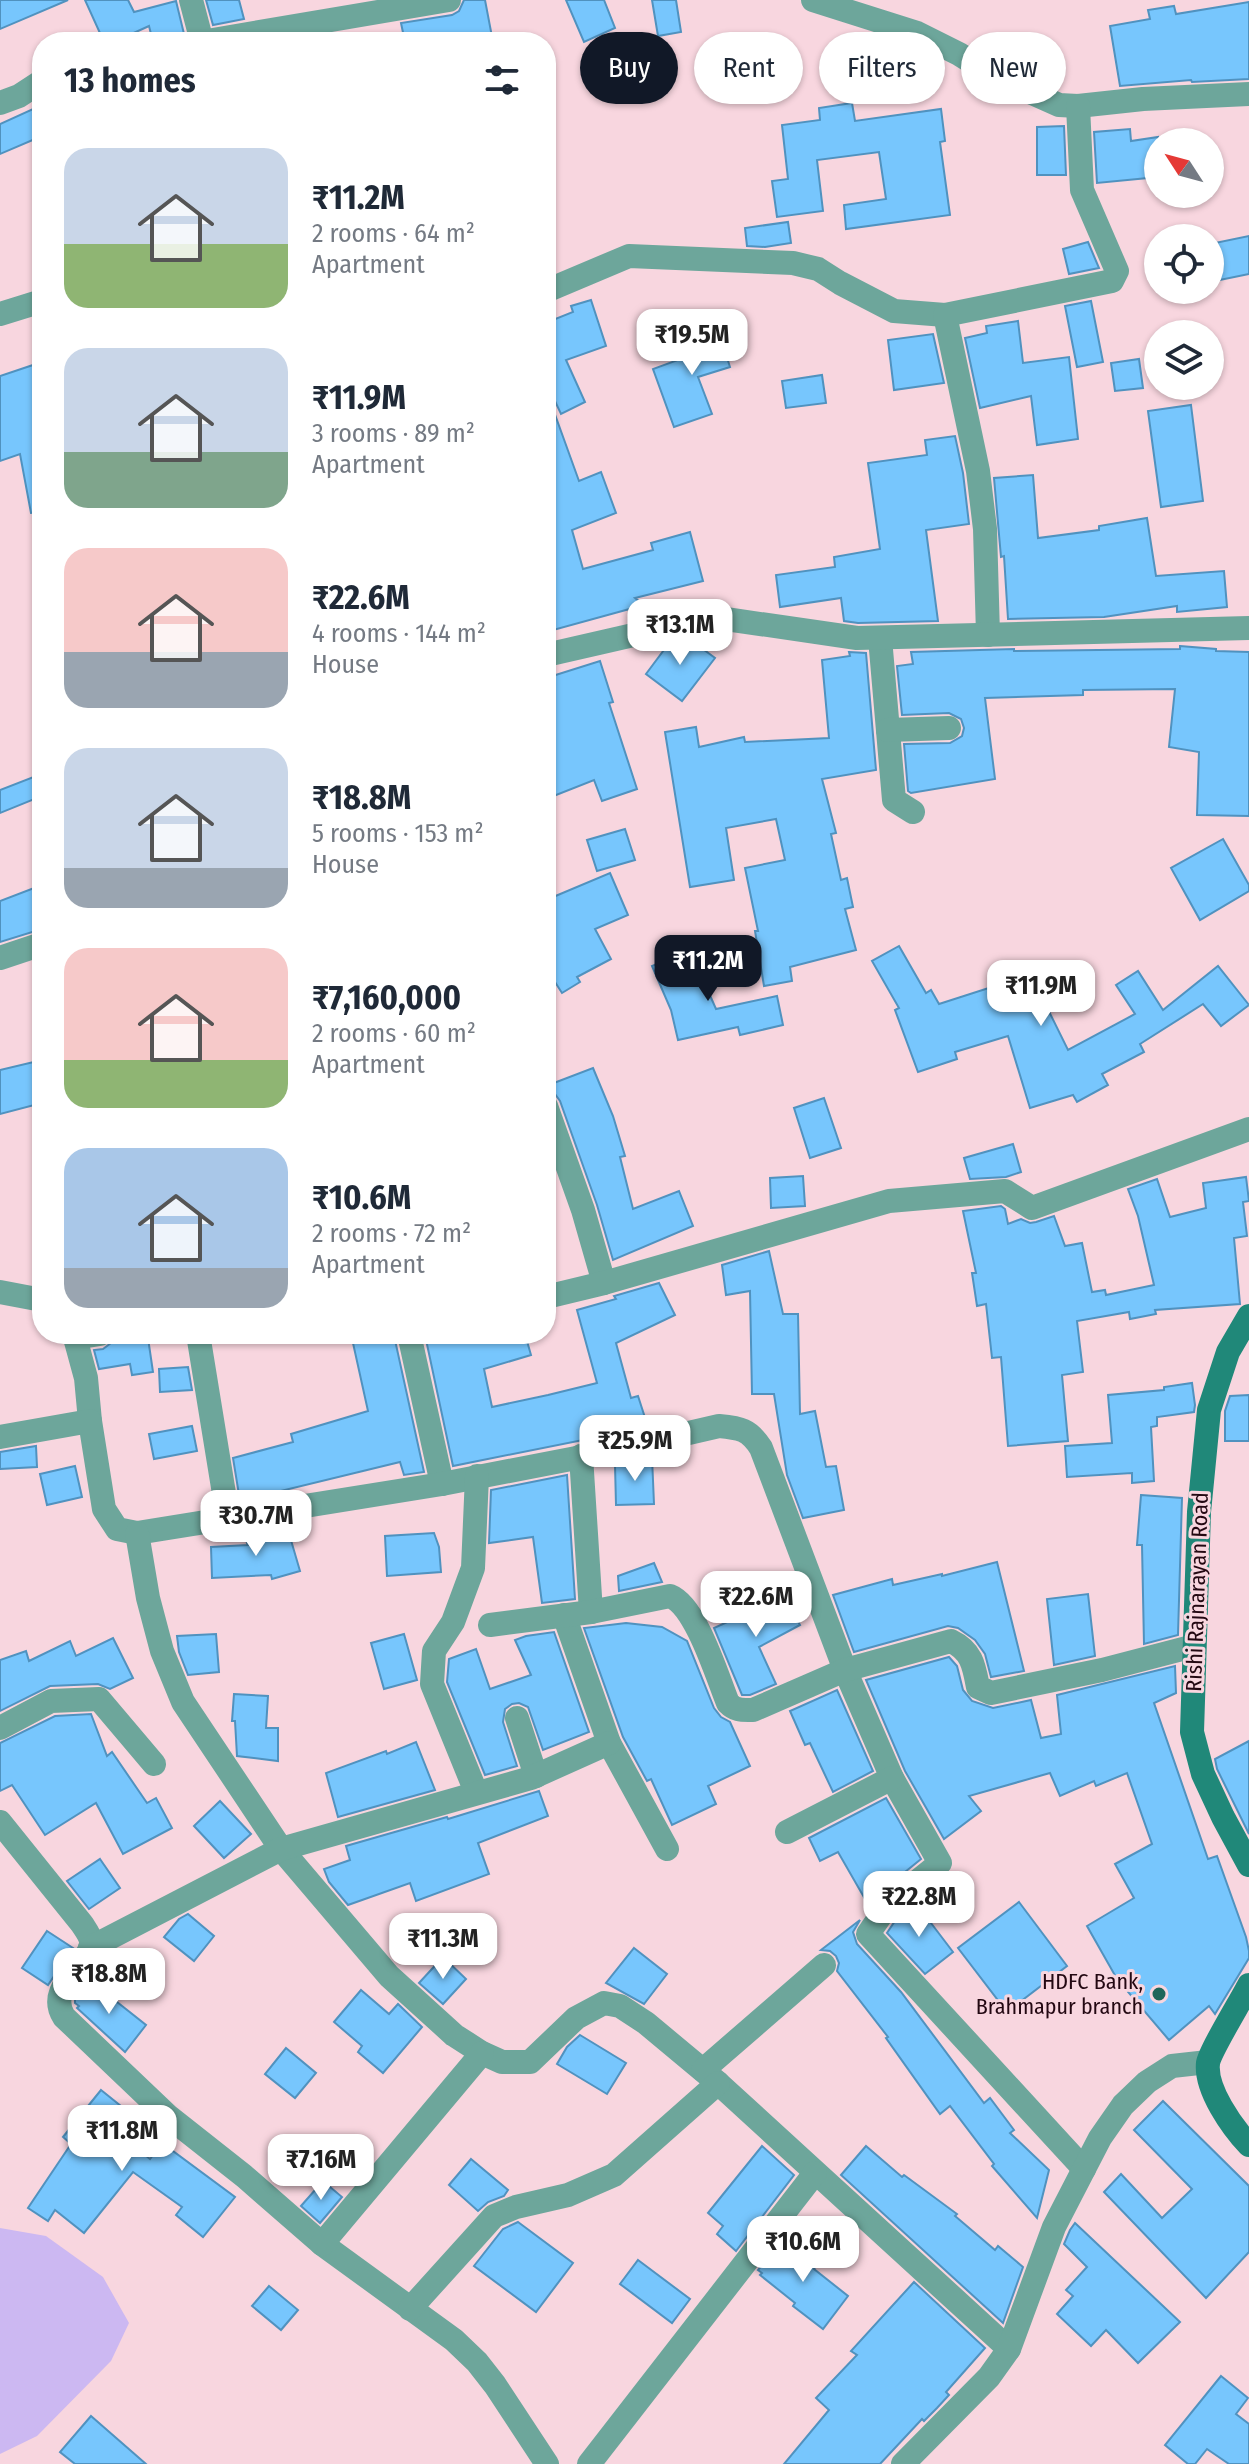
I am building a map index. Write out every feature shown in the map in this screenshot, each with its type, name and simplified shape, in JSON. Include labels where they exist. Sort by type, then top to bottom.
[{"type":"main road","name":"Rishi Rajnarayan Road","points":[[1249,1316],[1228,1352],[1209,1410],[1199,1512],[1192,1732],[1203,1774],[1249,1865]]},
{"type":"main road","points":[[1249,1985],[1208,2062],[1212,2088],[1231,2126],[1249,2145]]},
{"type":"street","points":[[191,0],[199,32]]},
{"type":"street","points":[[260,32],[449,0]]},
{"type":"street","points":[[813,0],[917,33],[996,77],[1059,105],[1249,94]]},
{"type":"street","points":[[0,103],[32,88]]},
{"type":"street","points":[[556,287],[629,256],[793,263],[818,269],[894,311],[945,315],[1112,281],[1117,271],[1082,190],[1078,106]]},
{"type":"street","points":[[0,314],[32,304]]},
{"type":"street","points":[[945,315],[978,471],[985,529],[988,635]]},
{"type":"street","points":[[556,653],[712,617],[857,638],[1249,628]]},
{"type":"street","points":[[880,638],[894,800],[913,812]]},
{"type":"street","points":[[888,730],[949,728]]},
{"type":"street","points":[[0,958],[32,947]]},
{"type":"street","points":[[556,1295],[889,1201],[1005,1191],[1032,1208],[1249,1129]]},
{"type":"street","points":[[556,1134],[583,1210],[604,1283]]},
{"type":"street","points":[[0,1292],[32,1298]]},
{"type":"street","points":[[77,1344],[86,1378],[104,1509],[117,1529],[137,1533],[442,1484],[719,1426],[737,1427],[753,1435],[761,1448],[845,1670],[892,1778],[940,1863],[888,1905],[868,1934],[1084,2169]]},
{"type":"street","points":[[200,1344],[228,1518]]},
{"type":"street","points":[[411,1344],[442,1484]]},
{"type":"street","points":[[0,1437],[90,1421]]},
{"type":"street","points":[[581,1456],[591,1612]]},
{"type":"street","points":[[476,1792],[432,1684],[434,1651],[453,1622],[473,1568],[477,1476]]},
{"type":"street","points":[[137,1533],[148,1598],[162,1651],[183,1702],[281,1849],[389,1976],[454,2035],[502,2062],[530,2062],[576,2018],[604,2003],[620,2006],[646,2023],[710,2076],[1009,2349]]},
{"type":"street","points":[[490,1625],[591,1612],[670,1596],[680,1600],[694,1620],[728,1703],[734,1709],[753,1710],[845,1670],[951,1641],[962,1646],[972,1659],[978,1687],[991,1693],[1102,1670],[1194,1646]]},
{"type":"street","points":[[564,1615],[609,1743],[667,1849]]},
{"type":"street","points":[[0,1728],[51,1701],[99,1699],[154,1764]]},
{"type":"street","points":[[517,1718],[536,1776]]},
{"type":"street","points":[[90,1948],[281,1849],[536,1776],[609,1743]]},
{"type":"street","points":[[787,1832],[892,1778]]},
{"type":"street","points":[[0,1822],[91,1939],[90,1948],[59,1999],[58,2007],[64,2017],[168,2116],[244,2176],[322,2244],[454,2340],[495,2385],[547,2464]]},
{"type":"street","points":[[410,2309],[494,2216],[516,2207],[568,2195],[614,2175],[824,1965]]},
{"type":"street","points":[[322,2244],[482,2053]]},
{"type":"street","points":[[903,2464],[989,2377],[1009,2349],[1054,2227],[1100,2138],[1123,2105],[1147,2082],[1172,2066],[1208,2062]]},
{"type":"street","points":[[589,2464],[815,2173]]},
{"type":"shaded area","points":[[0,2228],[46,2236],[103,2277],[129,2323],[111,2361],[37,2436],[0,2454]]},
{"type":"building","points":[[0,0],[68,0],[0,29]]},
{"type":"building","points":[[85,0],[128,0],[134,12],[176,1],[184,32],[150,32],[149,26],[136,32],[99,32]]},
{"type":"building","points":[[206,0],[239,0],[244,19],[213,25]]},
{"type":"building","points":[[464,0],[485,0],[491,32],[403,32],[401,23],[452,15],[459,11]]},
{"type":"building","points":[[566,0],[604,0],[615,28],[606,32],[580,33]]},
{"type":"building","points":[[652,0],[676,0],[681,32],[657,32]]},
{"type":"building","points":[[1249,2],[1249,79],[1120,86],[1110,26],[1150,19],[1148,10],[1174,6],[1176,14]]},
{"type":"building","points":[[852,104],[855,121],[941,109],[945,141],[940,142],[950,215],[846,229],[844,205],[886,199],[879,152],[817,160],[823,211],[777,217],[772,181],[788,179],[782,125],[820,120],[819,108]]},
{"type":"building","points":[[32,109],[32,140],[0,154],[0,124]]},
{"type":"building","points":[[1064,126],[1066,175],[1037,175],[1037,127]]},
{"type":"building","points":[[1130,129],[1131,141],[1144,139],[1144,178],[1097,183],[1094,132]]},
{"type":"building","points":[[788,222],[791,243],[747,246],[745,228]]},
{"type":"building","points":[[1249,236],[1249,274],[1224,279],[1224,241]]},
{"type":"building","points":[[1088,242],[1099,268],[1069,274],[1063,249]]},
{"type":"building","points":[[591,300],[606,346],[566,360],[585,402],[561,414],[556,403],[556,319],[573,312],[571,306]]},
{"type":"building","points":[[1091,301],[1103,362],[1077,367],[1065,306]]},
{"type":"building","points":[[1018,321],[1023,363],[1069,357],[1078,439],[1037,445],[1031,396],[980,408],[965,338],[987,333],[986,326]]},
{"type":"building","points":[[716,323],[730,367],[698,377],[712,414],[674,427],[653,369],[697,353],[690,331]]},
{"type":"building","points":[[933,334],[944,383],[894,390],[888,340]]},
{"type":"building","points":[[1139,359],[1143,388],[1115,391],[1111,363]]},
{"type":"building","points":[[32,365],[32,513],[20,454],[0,461],[0,376]]},
{"type":"building","points":[[822,375],[826,403],[786,408],[782,381]]},
{"type":"building","points":[[1191,405],[1203,501],[1161,507],[1148,411]]},
{"type":"building","points":[[556,417],[579,481],[601,472],[616,513],[572,530],[583,569],[653,550],[651,543],[690,532],[703,581],[635,598],[644,605],[556,629]]},
{"type":"building","points":[[955,436],[969,524],[926,530],[938,621],[844,621],[841,598],[780,607],[776,575],[835,567],[834,557],[880,549],[868,463],[927,455],[925,440]]},
{"type":"building","points":[[1033,475],[1038,538],[1099,530],[1099,526],[1147,518],[1156,576],[1224,571],[1227,607],[1177,612],[1177,606],[1104,617],[1008,619],[994,478]]},
{"type":"building","points":[[688,638],[715,658],[682,701],[646,674],[670,642]]},
{"type":"building","points":[[1180,646],[1249,652],[1249,816],[1197,815],[1199,752],[1169,747],[1175,689],[1083,690],[1083,695],[985,698],[995,779],[908,791],[904,744],[950,743],[962,736],[964,728],[961,719],[949,713],[902,715],[897,666],[913,664],[911,652],[1180,649]]},
{"type":"building","points":[[849,652],[866,653],[876,770],[822,779],[836,833],[831,834],[841,880],[847,878],[853,907],[845,909],[856,950],[790,967],[792,981],[764,986],[755,931],[758,931],[745,868],[785,860],[776,819],[726,828],[734,880],[690,887],[665,732],[696,727],[699,747],[744,737],[745,742],[829,738],[822,660],[850,656]]},
{"type":"building","points":[[600,661],[613,702],[609,703],[637,789],[602,801],[594,780],[556,795],[556,675]]},
{"type":"building","points":[[32,778],[32,800],[0,813],[0,790]]},
{"type":"building","points":[[625,829],[635,860],[597,871],[587,840]]},
{"type":"building","points":[[1223,839],[1249,885],[1249,891],[1200,920],[1171,868]]},
{"type":"building","points":[[610,873],[628,915],[595,929],[611,959],[577,977],[580,982],[562,993],[556,984],[556,896]]},
{"type":"building","points":[[32,889],[32,932],[0,942],[0,901]]},
{"type":"building","points":[[899,946],[926,993],[931,990],[939,1004],[998,985],[1002,997],[1034,981],[1068,1050],[1135,1014],[1116,985],[1138,971],[1163,1010],[1218,966],[1249,1005],[1221,1026],[1203,1004],[1140,1044],[1144,1052],[1102,1074],[1108,1085],[1077,1102],[1073,1095],[1030,1108],[1008,1036],[955,1052],[957,1059],[918,1072],[895,1010],[899,1008],[872,961]]},
{"type":"building","points":[[690,950],[716,1009],[777,996],[783,1025],[740,1035],[738,1027],[678,1040],[671,1010],[652,966]]},
{"type":"building","points":[[32,1062],[32,1106],[0,1114],[0,1070]]},
{"type":"building","points":[[593,1068],[625,1156],[620,1157],[633,1209],[679,1191],[693,1226],[613,1260],[597,1205],[556,1095],[556,1082]]},
{"type":"building","points":[[824,1098],[841,1148],[810,1158],[794,1108]]},
{"type":"building","points":[[1013,1144],[1021,1172],[1006,1177],[970,1179],[964,1158]]},
{"type":"building","points":[[803,1176],[805,1206],[771,1208],[770,1178]]},
{"type":"building","points":[[1246,1177],[1249,1201],[1243,1202],[1247,1236],[1234,1238],[1240,1304],[1155,1310],[1156,1314],[1130,1319],[1129,1312],[1077,1321],[1083,1372],[1062,1375],[1068,1441],[1008,1446],[1001,1357],[992,1358],[986,1304],[977,1306],[972,1273],[976,1273],[963,1211],[1001,1206],[1005,1209],[1008,1224],[1021,1219],[1036,1222],[1054,1216],[1065,1246],[1082,1243],[1092,1292],[1105,1290],[1106,1295],[1154,1285],[1138,1216],[1128,1189],[1157,1179],[1170,1217],[1206,1208],[1203,1183]]},
{"type":"building","points":[[769,1251],[783,1314],[798,1314],[800,1414],[815,1411],[826,1467],[836,1466],[844,1510],[803,1518],[787,1475],[774,1394],[752,1394],[750,1291],[726,1295],[722,1265]]},
{"type":"building","points":[[659,1283],[675,1315],[616,1343],[631,1398],[638,1396],[648,1427],[453,1466],[427,1344],[528,1344],[531,1355],[484,1369],[492,1407],[597,1383],[577,1310],[616,1299],[614,1296]]},
{"type":"building","points":[[110,1344],[149,1344],[153,1372],[132,1375],[130,1364],[99,1369],[94,1350]]},
{"type":"building","points":[[353,1344],[396,1344],[424,1472],[404,1475],[400,1462],[240,1501],[233,1458],[293,1442],[291,1434],[368,1411]]},
{"type":"building","points":[[188,1367],[192,1390],[160,1392],[159,1369]]},
{"type":"building","points":[[1192,1383],[1194,1412],[1157,1417],[1157,1426],[1151,1427],[1154,1481],[1132,1483],[1132,1473],[1067,1477],[1065,1446],[1112,1443],[1108,1395],[1164,1390],[1164,1387]]},
{"type":"building","points":[[1249,1395],[1249,1441],[1225,1441],[1225,1411],[1230,1396]]},
{"type":"building","points":[[192,1426],[197,1451],[154,1459],[149,1434]]},
{"type":"building","points":[[36,1446],[37,1467],[0,1469],[0,1452]]},
{"type":"building","points":[[652,1457],[654,1504],[616,1505],[615,1465]]},
{"type":"building","points":[[75,1466],[82,1497],[47,1505],[40,1474]]},
{"type":"building","points":[[567,1475],[575,1599],[542,1603],[533,1537],[489,1543],[491,1490]]},
{"type":"building","points":[[1141,1495],[1182,1498],[1178,1635],[1144,1644],[1142,1545],[1137,1545]]},
{"type":"building","points":[[288,1530],[300,1571],[272,1579],[271,1575],[212,1578],[211,1547],[248,1545]]},
{"type":"building","points":[[434,1533],[439,1547],[441,1572],[387,1576],[385,1536]]},
{"type":"building","points":[[997,1562],[1024,1671],[991,1677],[985,1654],[975,1640],[958,1628],[948,1626],[854,1652],[833,1595],[892,1579],[893,1585]]},
{"type":"building","points":[[654,1563],[662,1582],[619,1591],[618,1576]]},
{"type":"building","points":[[778,1584],[800,1625],[759,1647],[776,1684],[750,1695],[742,1695],[714,1628],[758,1608],[752,1597]]},
{"type":"building","points":[[1088,1594],[1095,1656],[1054,1665],[1047,1599]]},
{"type":"building","points":[[626,1623],[662,1627],[687,1641],[714,1708],[730,1722],[750,1766],[708,1786],[716,1804],[672,1825],[651,1779],[647,1781],[623,1737],[584,1628]]},
{"type":"building","points":[[554,1632],[589,1732],[543,1750],[528,1707],[512,1704],[505,1709],[503,1722],[517,1766],[485,1775],[447,1682],[449,1659],[476,1649],[490,1689],[531,1675],[515,1640]]},
{"type":"building","points":[[216,1634],[219,1672],[188,1675],[179,1652],[177,1636]]},
{"type":"building","points":[[404,1634],[417,1680],[384,1689],[371,1643]]},
{"type":"building","points":[[113,1638],[133,1678],[110,1689],[98,1684],[50,1686],[0,1711],[0,1660],[26,1651],[29,1661],[70,1641],[76,1656]]},
{"type":"building","points":[[949,1657],[957,1666],[963,1690],[972,1701],[993,1708],[1031,1700],[1041,1738],[1061,1734],[1057,1695],[1175,1666],[1176,1693],[1154,1703],[1208,1859],[1217,1856],[1249,1951],[1249,1958],[1215,2014],[1209,2006],[1169,2040],[1117,1979],[1087,1926],[1134,1898],[1115,1864],[1152,1844],[1127,1773],[1096,1786],[1094,1781],[1060,1796],[1050,1773],[969,1796],[981,1811],[944,1839],[905,1771],[866,1680]]},
{"type":"building","points":[[837,1690],[873,1771],[833,1792],[810,1743],[805,1745],[790,1711]]},
{"type":"building","points":[[234,1694],[268,1696],[266,1728],[278,1728],[278,1761],[237,1756],[235,1721],[232,1721]]},
{"type":"building","points":[[91,1714],[107,1756],[112,1752],[147,1803],[156,1798],[172,1828],[123,1854],[96,1803],[45,1835],[12,1785],[0,1791],[0,1743],[55,1716]]},
{"type":"building","points":[[1249,1741],[1249,1834],[1215,1759]]},
{"type":"building","points":[[416,1742],[435,1790],[338,1817],[326,1773]]},
{"type":"building","points":[[539,1791],[548,1816],[478,1843],[489,1874],[416,1901],[410,1883],[348,1905],[329,1882],[324,1869],[350,1860],[346,1846]]},
{"type":"building","points":[[886,1798],[921,1859],[878,1894],[869,1906],[838,1852],[820,1861],[809,1838]]},
{"type":"building","points":[[220,1801],[251,1834],[224,1858],[194,1826]]},
{"type":"building","points":[[100,1859],[120,1888],[89,1909],[67,1881]]},
{"type":"building","points":[[915,1902],[953,1952],[925,1974],[887,1933],[899,1915]]},
{"type":"building","points":[[1019,1902],[1067,1966],[1007,2012],[958,1948]]},
{"type":"building","points":[[188,1914],[214,1936],[194,1961],[164,1937],[179,1919]]},
{"type":"building","points":[[860,1920],[853,1932],[857,1944],[901,1992],[984,2103],[990,2098],[1014,2130],[1010,2133],[1049,2170],[1037,2218],[992,2166],[994,2164],[950,2106],[940,2114],[888,2037],[837,1971],[839,1963],[836,1956],[830,1951],[821,1950]]},
{"type":"building","points":[[47,1931],[73,1948],[48,1985],[22,1968]]},
{"type":"building","points":[[634,1948],[667,1974],[644,2004],[606,1983]]},
{"type":"building","points":[[443,1957],[466,1979],[443,2004],[419,1983]]},
{"type":"building","points":[[88,1979],[146,2025],[125,2052],[77,2008],[75,1999]]},
{"type":"building","points":[[361,1990],[389,2014],[398,2004],[422,2027],[383,2073],[358,2052],[362,2046],[334,2022]]},
{"type":"building","points":[[580,2035],[626,2063],[607,2094],[557,2064],[567,2047]]},
{"type":"building","points":[[286,2048],[316,2073],[295,2098],[265,2074]]},
{"type":"building","points":[[101,2090],[132,2115],[118,2132],[150,2159],[162,2143],[235,2197],[203,2237],[176,2215],[182,2207],[133,2172],[84,2233],[55,2210],[48,2221],[28,2208],[71,2144],[63,2137]]},
{"type":"building","points":[[1163,2101],[1249,2186],[1249,2252],[1206,2298],[1104,2192],[1121,2174],[1162,2218],[1192,2189],[1134,2130]]},
{"type":"building","points":[[762,2146],[794,2175],[736,2251],[717,2234],[723,2226],[708,2213]]},
{"type":"building","points":[[866,2146],[902,2177],[904,2175],[957,2214],[955,2216],[995,2250],[998,2246],[1023,2267],[1003,2323],[841,2175]]},
{"type":"building","points":[[471,2159],[508,2190],[504,2196],[488,2202],[478,2211],[449,2185]]},
{"type":"building","points":[[323,2181],[342,2197],[320,2223],[301,2206]]},
{"type":"building","points":[[518,2222],[573,2263],[536,2312],[474,2266],[503,2229]]},
{"type":"building","points":[[1075,2223],[1180,2322],[1138,2363],[1106,2330],[1091,2346],[1057,2314],[1073,2296],[1066,2290],[1087,2267],[1064,2244]]},
{"type":"building","points":[[783,2239],[848,2296],[823,2329],[760,2275],[762,2273],[758,2270]]},
{"type":"building","points":[[638,2260],[690,2299],[672,2323],[620,2284]]},
{"type":"building","points":[[914,2282],[985,2348],[946,2392],[949,2395],[880,2464],[784,2464],[829,2410],[816,2398],[857,2355],[851,2351]]},
{"type":"building","points":[[269,2286],[298,2310],[281,2330],[252,2306]]},
{"type":"building","points":[[1221,2376],[1248,2398],[1236,2414],[1249,2424],[1249,2464],[1229,2464],[1207,2449],[1195,2464],[1188,2464],[1165,2445]]},
{"type":"building","points":[[91,2416],[146,2464],[75,2464],[60,2452]]},
{"type":"place","name":"HDFC Bank, Brahmapur branch","points":[[1159,1994]]}]
